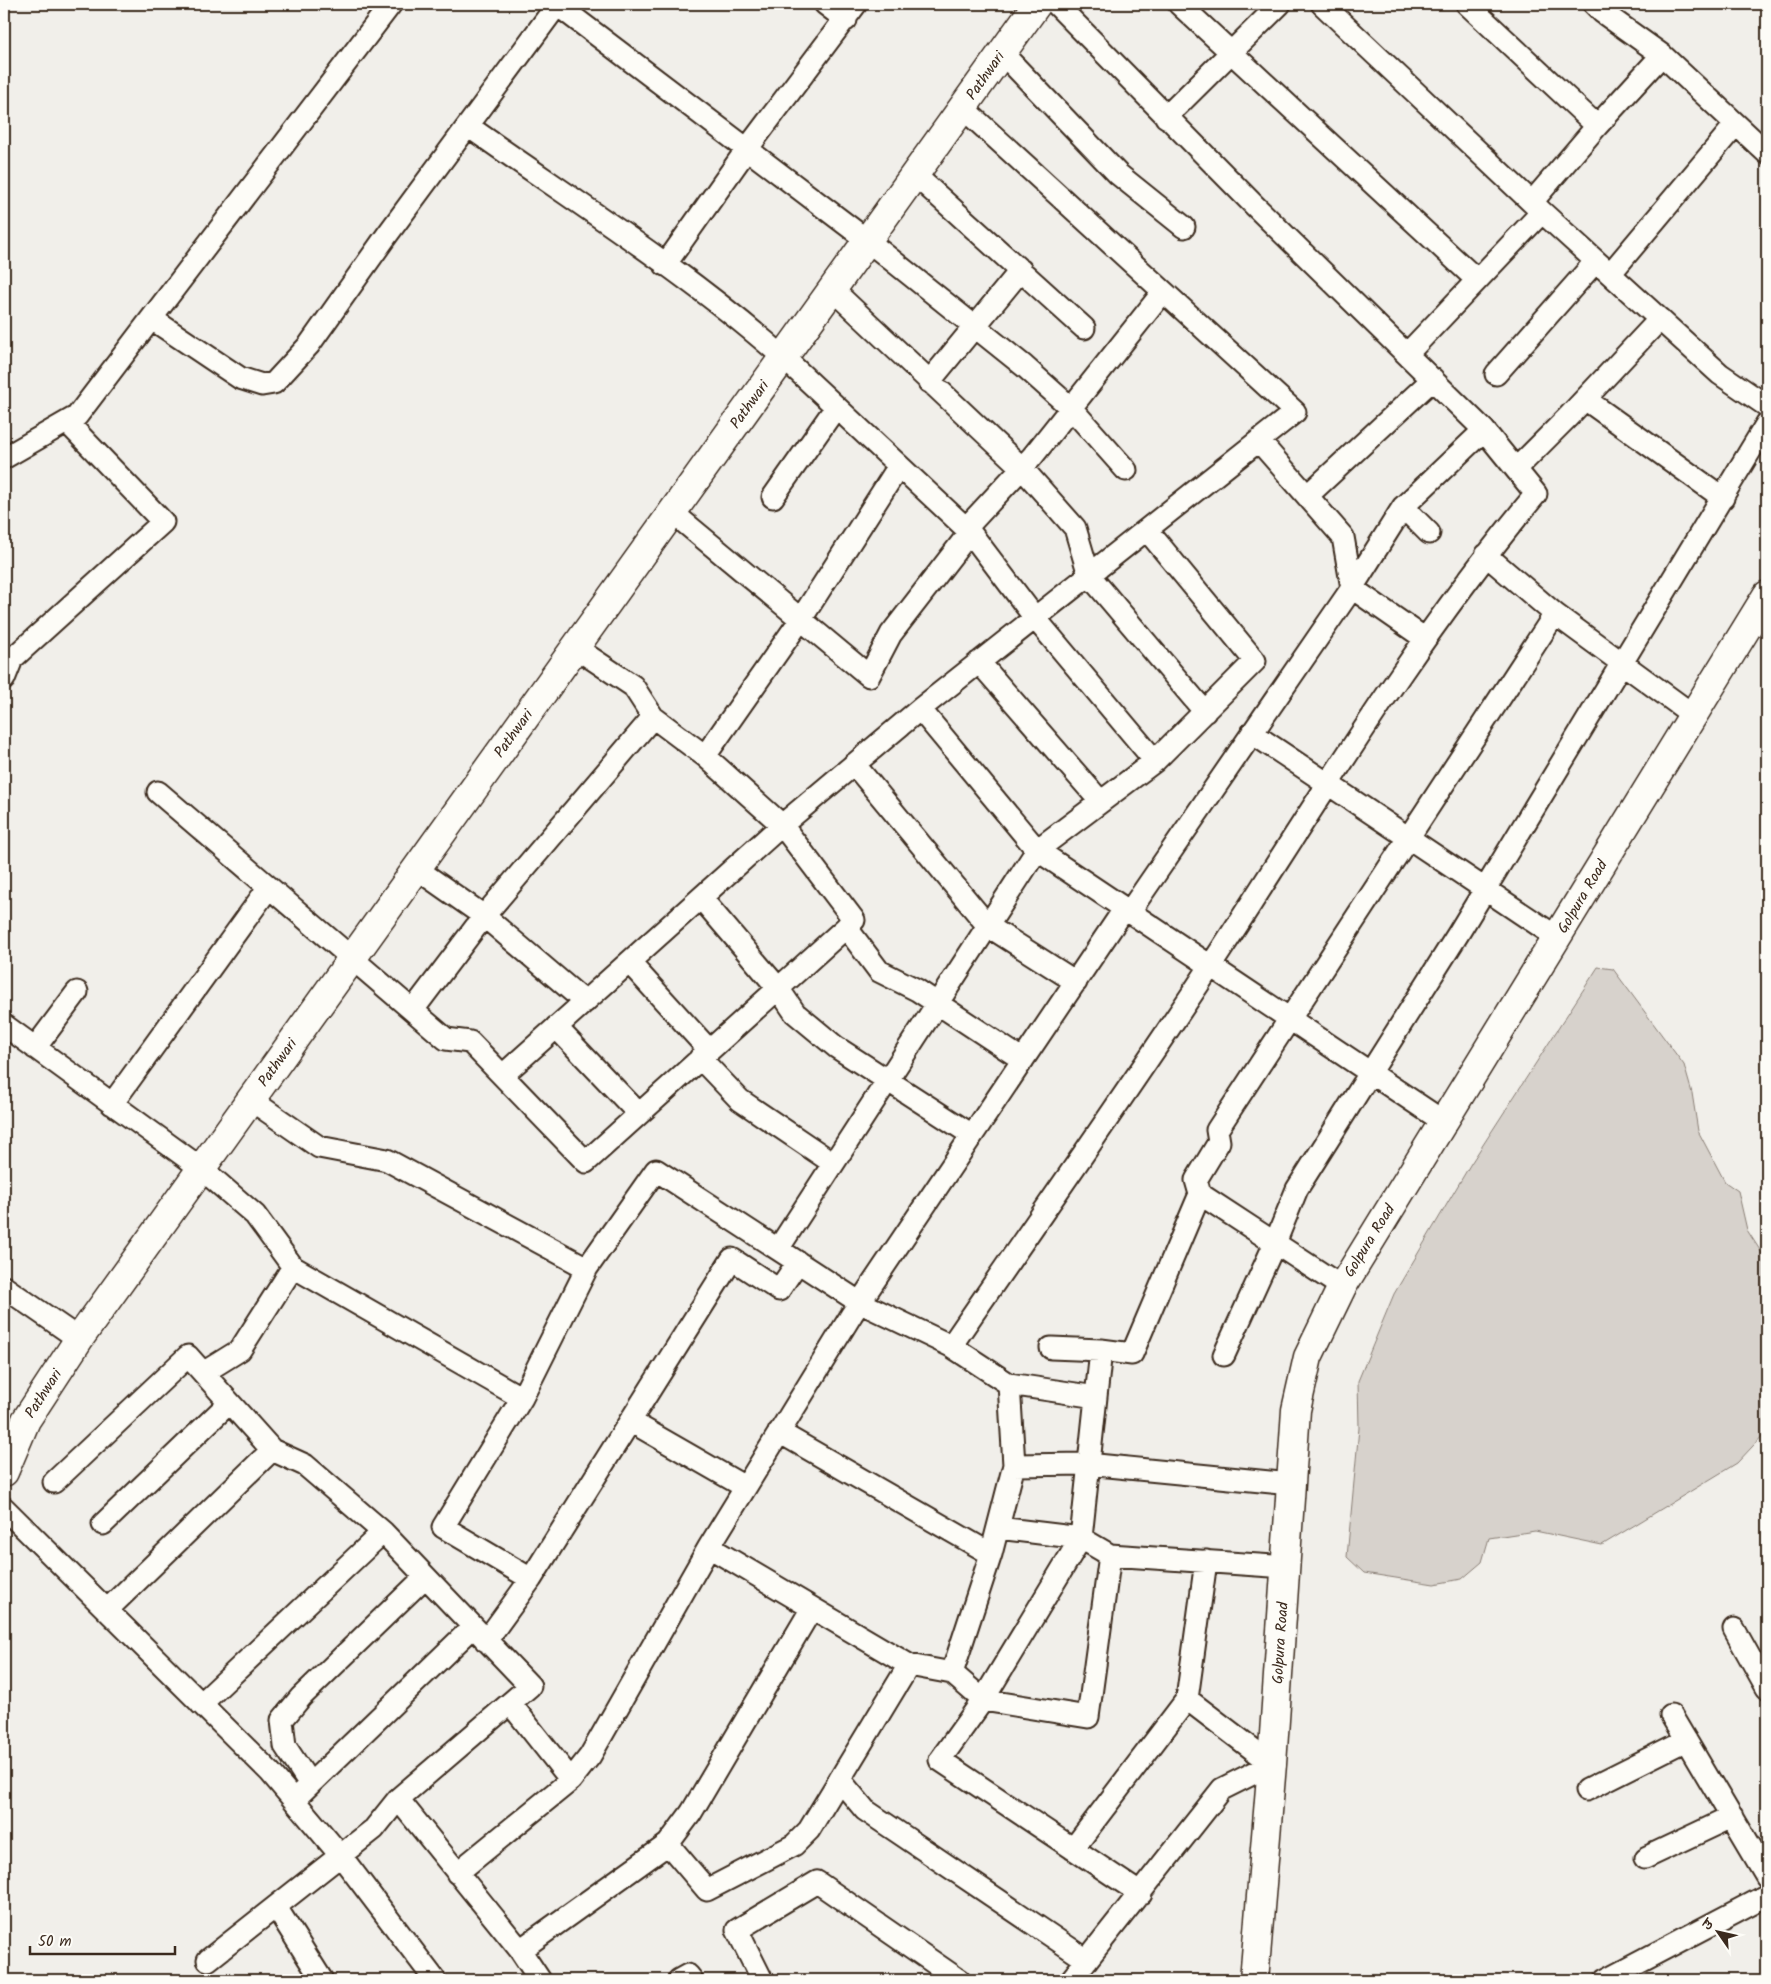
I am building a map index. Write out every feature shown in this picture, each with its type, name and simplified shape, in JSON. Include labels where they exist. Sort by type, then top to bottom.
[{"type":"street","points":[[4,458],[77,416],[391,4]]},
{"type":"street","points":[[152,318],[240,378],[262,385],[274,383],[309,345],[556,4],[868,240],[1024,366],[1071,408],[1126,470]]},
{"type":"street","points":[[665,265],[747,149],[851,12],[825,4]]},
{"type":"street","name":"Pathwari","points":[[4,1472],[26,1420],[79,1339],[354,959],[1036,4]]},
{"type":"street","points":[[951,1346],[1211,965],[1424,638],[1486,555],[1536,494],[1484,430],[1166,117],[1056,4]]},
{"type":"street","points":[[1179,4],[1477,280]]},
{"type":"street","points":[[1166,117],[1280,4]]},
{"type":"street","points":[[1322,4],[1537,207],[1720,374],[1767,406]]},
{"type":"street","points":[[1467,4],[1597,126]]},
{"type":"street","points":[[1594,4],[1602,12],[1662,55],[1767,154]]},
{"type":"street","points":[[1002,54],[1118,174],[1184,227]]},
{"type":"street","points":[[1407,354],[1477,280],[1537,207],[1597,126],[1662,55]]},
{"type":"street","points":[[502,1075],[782,825],[854,764],[920,709],[1295,412],[963,108]]},
{"type":"street","points":[[1496,374],[1603,267],[1736,124]]},
{"type":"street","points":[[468,126],[665,265],[784,358],[968,530],[1035,618],[1155,761]]},
{"type":"street","points":[[915,175],[1084,328]]},
{"type":"street","points":[[929,382],[1021,270]]},
{"type":"street","points":[[833,290],[1022,468],[1075,528],[1089,575],[1205,712]]},
{"type":"street","points":[[673,513],[869,676],[891,634],[968,530],[1022,468],[1163,292]]},
{"type":"street","points":[[1516,469],[1660,319]]},
{"type":"street","points":[[1307,496],[1433,379]]},
{"type":"street","points":[[1585,399],[1723,498]]},
{"type":"street","points":[[773,498],[836,407]]},
{"type":"street","points":[[4,679],[12,659],[163,522],[67,422]]},
{"type":"street","points":[[1224,1355],[1297,1190],[1623,665],[1767,424]]},
{"type":"street","points":[[458,1873],[571,1780],[590,1756],[709,1547],[859,1302],[1076,982],[1352,588],[1403,507],[1484,430]]},
{"type":"street","points":[[1259,441],[1343,537],[1352,588],[1424,638]]},
{"type":"street","points":[[705,756],[801,619],[899,466]]},
{"type":"street","points":[[1403,507],[1429,533]]},
{"type":"street","points":[[778,1249],[886,1080],[939,1004],[1037,850],[1155,761],[1255,661],[1147,530]]},
{"type":"street","points":[[1486,555],[1555,614],[1693,715]]},
{"type":"street","name":"Golpura Road","points":[[1254,1980],[1287,1567],[1296,1410],[1308,1357],[1342,1287],[1767,595]]},
{"type":"street","points":[[1051,1348],[1101,1350],[1132,1354],[1200,1194],[1196,1180],[1219,1142],[1216,1130],[1555,614]]},
{"type":"street","points":[[158,792],[446,1040],[470,1042],[586,1162],[854,920],[782,825],[705,756],[653,717],[633,686],[576,648]]},
{"type":"street","points":[[979,662],[1100,801]]},
{"type":"street","points":[[920,709],[1037,850],[1128,909],[1444,1122]]},
{"type":"street","points":[[413,1010],[484,916],[653,717]]},
{"type":"street","points":[[1252,733],[1558,938]]},
{"type":"street","points":[[854,764],[988,926],[1076,982]]},
{"type":"street","points":[[418,869],[484,916],[584,1002]]},
{"type":"street","points":[[112,1104],[269,887]]},
{"type":"street","points":[[701,898],[778,988],[795,1013],[836,1047],[972,1135]]},
{"type":"street","points":[[846,927],[879,971],[939,1004],[1023,1060]]},
{"type":"street","points":[[630,962],[740,1100],[833,1163]]},
{"type":"street","points":[[35,1048],[77,992]]},
{"type":"street","points":[[4,1025],[202,1169],[255,1215],[294,1268],[522,1398]]},
{"type":"street","points":[[556,1028],[639,1114]]},
{"type":"street","points":[[251,1100],[319,1147],[387,1160],[587,1268]]},
{"type":"street","points":[[531,1579],[443,1527],[522,1398],[587,1268],[656,1170],[859,1302],[951,1346],[1009,1384],[1096,1397]]},
{"type":"street","points":[[1200,1194],[1342,1287]]},
{"type":"street","points":[[294,1800],[480,1634],[531,1579],[732,1259],[779,1290],[798,1262]]},
{"type":"street","points":[[203,1374],[240,1350],[294,1268]]},
{"type":"street","points":[[4,1287],[79,1339]]},
{"type":"street","points":[[1101,1350],[1081,1538],[983,1700],[940,1760],[1141,1894]]},
{"type":"street","points":[[54,1482],[188,1356],[272,1450],[305,1465],[383,1532],[530,1686],[398,1800],[374,1829],[208,1960]]},
{"type":"street","points":[[952,1673],[991,1554],[1014,1465],[1009,1384]]},
{"type":"street","points":[[103,1524],[229,1403]]},
{"type":"street","points":[[630,1421],[745,1487]]},
{"type":"street","points":[[779,1432],[991,1554]]},
{"type":"street","points":[[107,1610],[272,1450]]},
{"type":"street","points":[[1014,1465],[1088,1464],[1291,1484]]},
{"type":"street","points":[[4,1508],[270,1772],[341,1856],[436,1980]]},
{"type":"street","points":[[998,1528],[1081,1538],[1110,1555],[1287,1567]]},
{"type":"street","points":[[201,1704],[383,1532]]},
{"type":"street","points":[[709,1547],[909,1665],[952,1673],[983,1700],[1088,1716],[1110,1555]]},
{"type":"street","points":[[1073,1849],[1187,1699],[1206,1562]]},
{"type":"street","points":[[310,1784],[285,1746],[282,1720],[301,1697],[425,1577]]},
{"type":"street","points":[[520,1950],[668,1844],[691,1813],[812,1608]]},
{"type":"street","points":[[1734,1629],[1767,1688]]},
{"type":"street","points":[[668,1844],[707,1890],[794,1846],[809,1830],[909,1665]]},
{"type":"street","points":[[1071,1980],[1141,1894],[1222,1789],[1272,1764],[1187,1699]]},
{"type":"street","points":[[510,1703],[571,1780]]},
{"type":"street","points":[[1671,1715],[1767,1877]]},
{"type":"street","points":[[1586,1790],[1686,1740]]},
{"type":"street","points":[[840,1780],[866,1810],[1087,1960]]},
{"type":"street","points":[[398,1800],[520,1950],[540,1980]]},
{"type":"street","points":[[1645,1858],[1732,1817]]},
{"type":"street","points":[[762,1980],[737,1930],[817,1882],[959,1980]]},
{"type":"street","points":[[1605,1980],[1767,1895]]},
{"type":"street","points":[[276,1907],[322,1980]]},
{"type":"street","points":[[679,1980],[688,1975],[692,1980]]},
{"type":"shaded area","points":[[1598,967],[1613,969],[1684,1065],[1692,1093],[1698,1131],[1725,1182],[1738,1191],[1747,1230],[1767,1261],[1767,1431],[1737,1463],[1602,1545],[1535,1531],[1489,1538],[1482,1562],[1462,1579],[1434,1584],[1364,1573],[1347,1557],[1359,1428],[1358,1381],[1394,1294],[1470,1165]]}]
